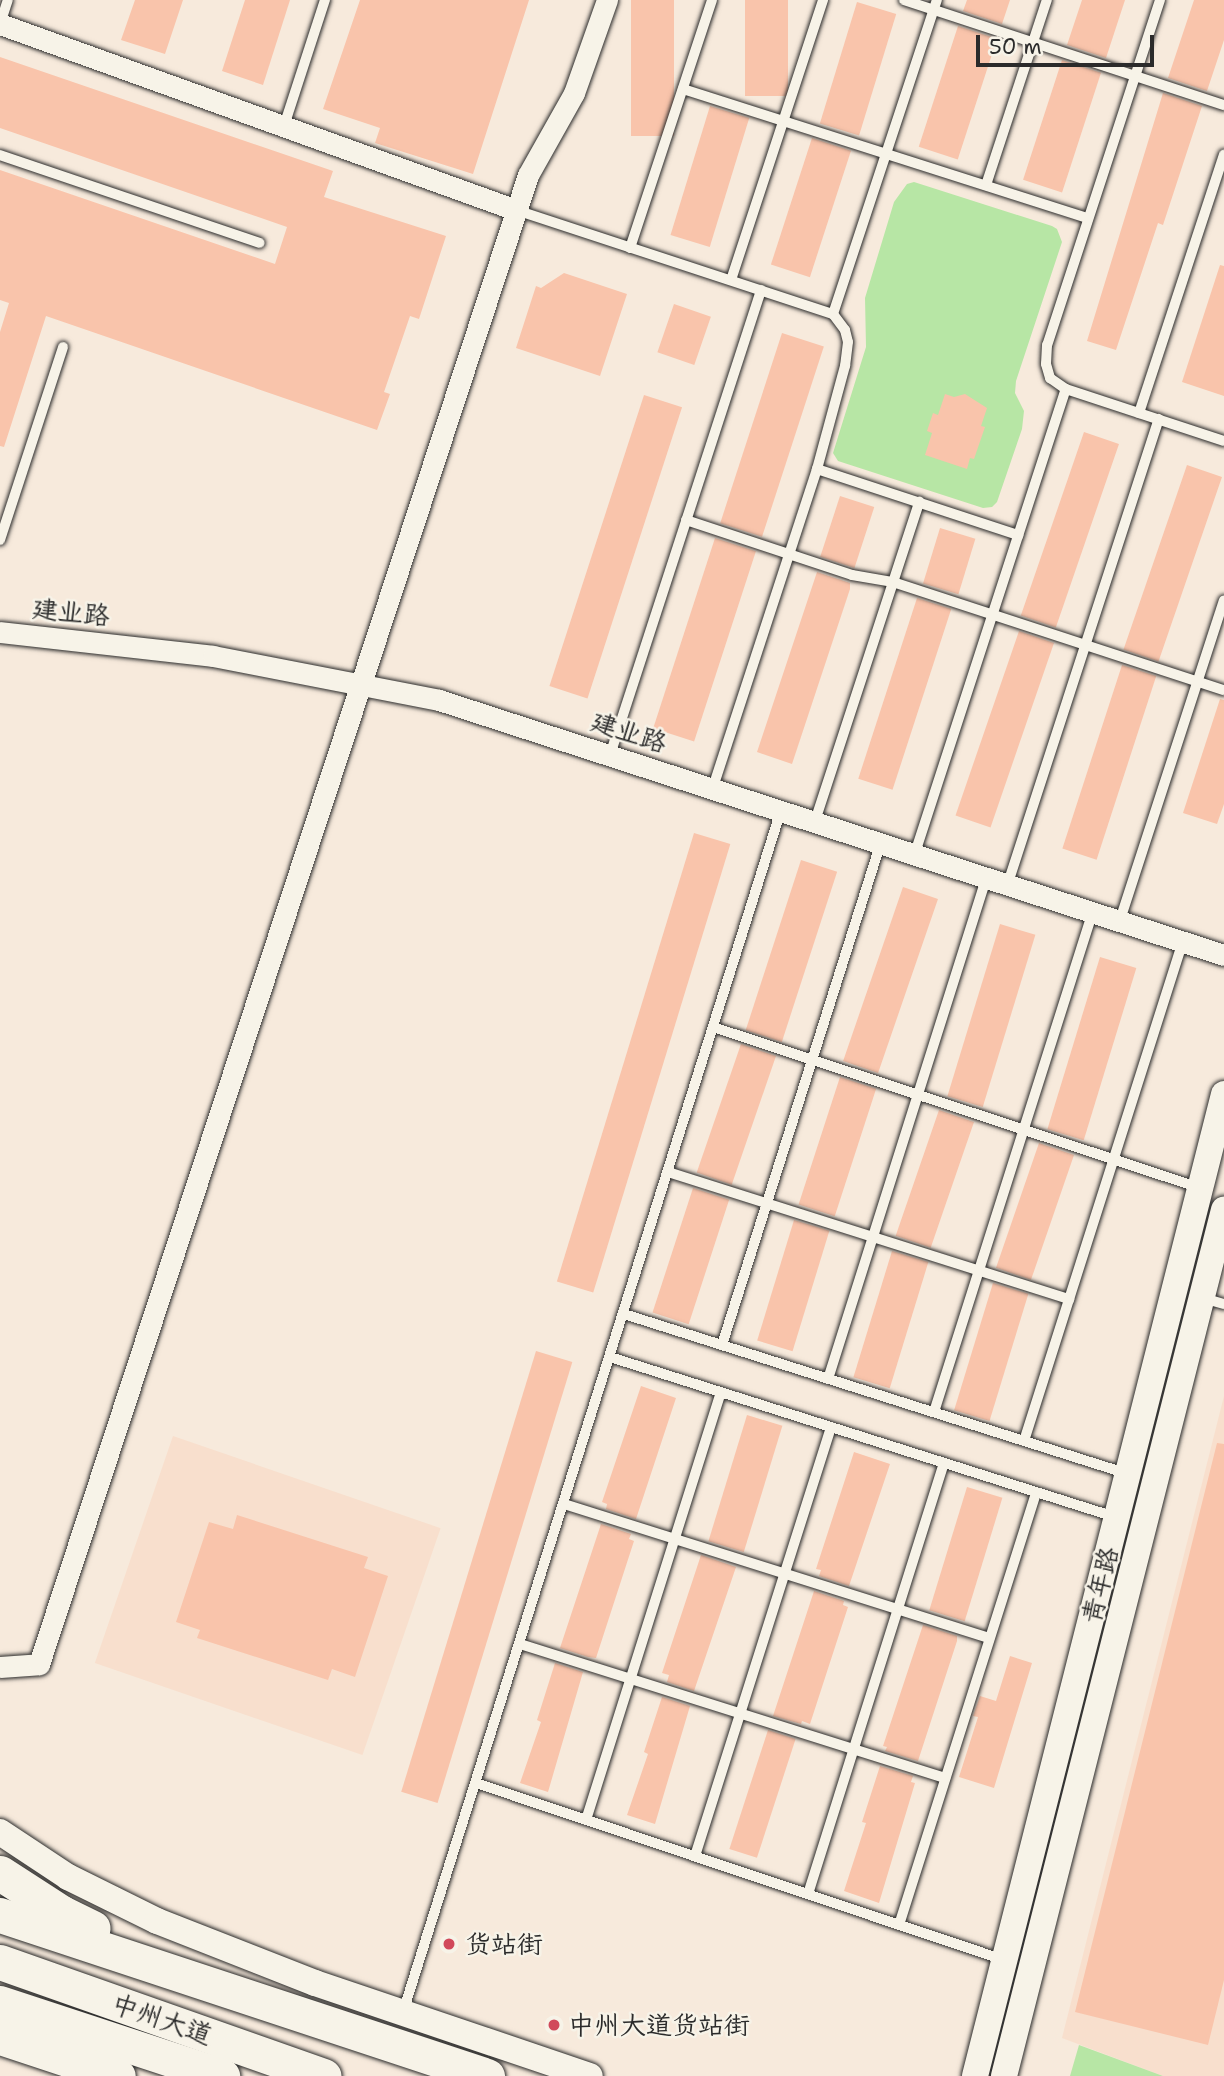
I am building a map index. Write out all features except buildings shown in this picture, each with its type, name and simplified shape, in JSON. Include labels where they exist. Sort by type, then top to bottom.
[{"type":"highway","points":[[0,1873],[62,1913],[187,1975]]},
{"type":"highway","points":[[0,1915],[487,2076]]},
{"type":"highway","name":"中州大道","points":[[0,1962],[324,2076]]},
{"type":"highway","name":"中州大道","points":[[0,2003],[222,2076]]},
{"type":"highway","points":[[0,2037],[118,2076]]},
{"type":"street","points":[[0,1667],[38,1664],[528,175],[574,93],[606,0]]},
{"type":"street","points":[[0,24],[516,211]]},
{"type":"street","name":"建业路","points":[[0,632],[213,656],[439,700],[1224,955]]},
{"type":"street","name":"青年路","points":[[975,2076],[1224,1094]]},
{"type":"street","name":"青年路","points":[[1004,2076],[1212,1288],[1224,1210]]},
{"type":"street","points":[[0,1832],[68,1877],[157,1921],[315,1983],[590,2076]]},
{"type":"lane","points":[[0,24],[8,0]]},
{"type":"lane","points":[[284,126],[325,0]]},
{"type":"lane","points":[[630,248],[712,0]]},
{"type":"lane","points":[[731,280],[823,0]]},
{"type":"lane","points":[[904,0],[935,5],[1033,43],[1224,105]]},
{"type":"lane","points":[[986,184],[1047,0]]},
{"type":"lane","points":[[1160,0],[1047,345],[1046,365],[1050,378],[1066,389],[1224,441]]},
{"type":"lane","points":[[833,314],[935,5]]},
{"type":"lane","points":[[682,89],[1088,218]]},
{"type":"lane","points":[[0,155],[260,243]]},
{"type":"lane","points":[[1139,413],[1224,155]]},
{"type":"lane","points":[[516,211],[833,314],[845,330],[848,342],[845,366],[817,469],[713,788]]},
{"type":"lane","points":[[610,755],[761,290]]},
{"type":"lane","points":[[0,540],[63,346]]},
{"type":"lane","points":[[915,853],[1066,389]]},
{"type":"lane","points":[[1008,883],[1159,419]]},
{"type":"lane","points":[[817,469],[1018,535]]},
{"type":"lane","points":[[815,821],[919,502]]},
{"type":"lane","points":[[686,520],[852,575],[893,582],[1224,690]]},
{"type":"lane","points":[[1120,920],[1224,600]]},
{"type":"lane","points":[[403,2012],[781,810]]},
{"type":"lane","points":[[722,1345],[881,842]]},
{"type":"lane","points":[[828,1379],[987,876]]},
{"type":"lane","points":[[934,1412],[1093,911]]},
{"type":"lane","points":[[1024,1441],[1183,941]]},
{"type":"lane","points":[[713,1027],[1200,1188]]},
{"type":"lane","points":[[668,1172],[1069,1299]]},
{"type":"lane","points":[[624,1314],[1128,1474]]},
{"type":"lane","points":[[610,1357],[1117,1518]]},
{"type":"lane","points":[[586,1820],[720,1392]]},
{"type":"lane","points":[[695,1856],[831,1427]]},
{"type":"lane","points":[[808,1894],[944,1463]]},
{"type":"lane","points":[[899,1924],[1036,1492]]},
{"type":"lane","points":[[564,1504],[989,1639]]},
{"type":"lane","points":[[520,1644],[945,1778]]},
{"type":"lane","points":[[476,1783],[1004,1960]]},
{"type":"shaded area","points":[[1224,1396],[1224,2076],[1163,2076],[1062,2038]]},
{"type":"shaded area","points":[[173,1436],[441,1528],[362,1755],[95,1663]]},
{"type":"green space","points":[[914,182],[1052,226],[1057,229],[1062,242],[1016,381],[1015,393],[1024,411],[1022,429],[997,502],[992,507],[983,508],[838,461],[833,453],[866,347],[865,298],[894,202],[907,184]]},
{"type":"green space","points":[[1079,2045],[1163,2076],[1070,2076]]},
{"type":"place","name":"货站街","points":[[449,1944]]},
{"type":"place","name":"中州大道货站街","points":[[554,2025]]}]
